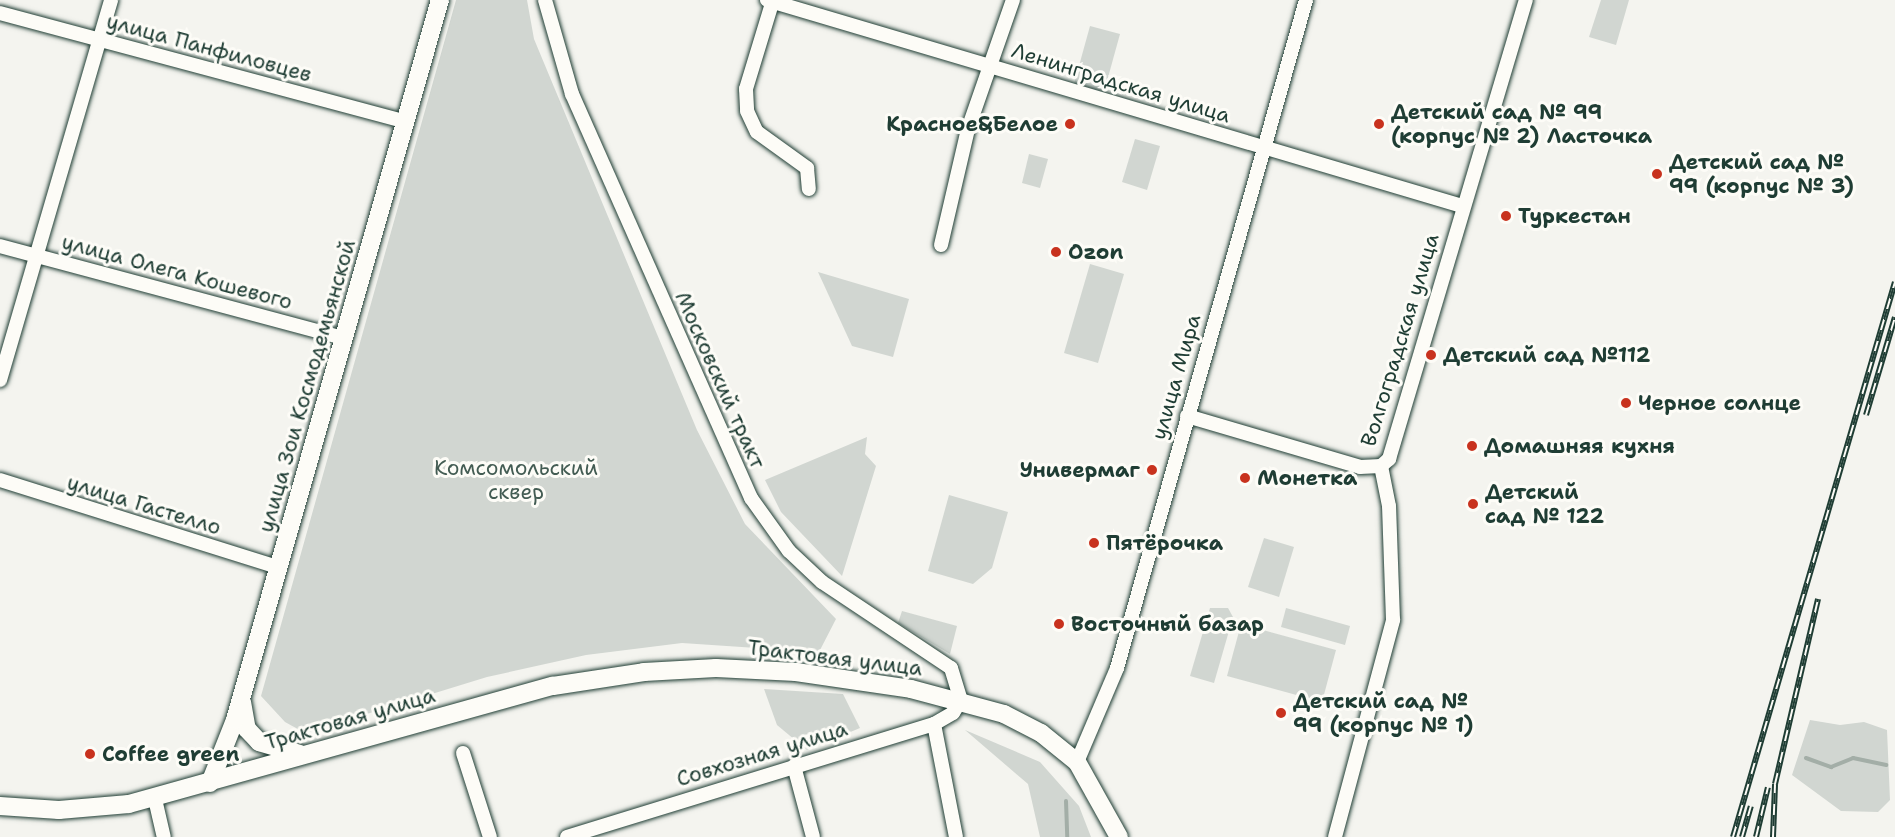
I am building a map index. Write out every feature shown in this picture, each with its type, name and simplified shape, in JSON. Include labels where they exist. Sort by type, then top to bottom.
[{"type":"main road","name":"улица Зои Космодемьянской","points":[[210,783],[241,694],[407,123],[440,0]]},
{"type":"main road","name":"Трактовая улица","points":[[0,806],[76,810],[155,799],[523,693],[644,672],[796,672],[961,700],[1025,724],[1077,762],[1119,837]]},
{"type":"main road","points":[[241,694],[243,720],[259,742],[285,753],[316,752]]},
{"type":"street","points":[[0,380],[111,0]]},
{"type":"street","name":"Московский тракт","points":[[544,0],[572,94],[751,498],[789,551],[822,582],[951,669],[961,700]]},
{"type":"street","points":[[941,245],[990,65],[1013,0]]},
{"type":"street","name":"улица Мира","points":[[1077,762],[1117,668],[1306,0]]},
{"type":"street","name":"Волгоградская улица","points":[[1335,837],[1393,620],[1389,506],[1381,466],[1389,459],[1403,415],[1462,206],[1526,0]]},
{"type":"street","points":[[771,1],[746,89],[747,111],[757,132],[807,168],[809,189]]},
{"type":"street","name":"Ленинградская улица","points":[[771,1],[1462,206]]},
{"type":"street","name":"улица Панфиловцев","points":[[0,13],[407,123]]},
{"type":"street","name":"улица Олега Кошевого","points":[[0,246],[344,338]]},
{"type":"street","points":[[1187,416],[1360,466],[1381,466]]},
{"type":"street","name":"улица Гастелло","points":[[0,480],[277,567]]},
{"type":"street","name":"Совхозная улица","points":[[567,837],[934,724],[953,713],[961,700]]},
{"type":"street","points":[[934,724],[956,837]]},
{"type":"street","points":[[463,753],[490,837]]},
{"type":"street","points":[[794,766],[813,837]]},
{"type":"street","points":[[155,799],[164,837]]},
{"type":"green space","name":"Комсомольский сквер","points":[[456,0],[527,0],[534,39],[697,430],[745,524],[836,619],[819,652],[682,643],[586,655],[487,677],[305,733],[285,722],[261,696]]},
{"type":"green space","points":[[1601,0],[1629,0],[1616,45],[1589,37]]},
{"type":"green space","points":[[1090,26],[1120,34],[1104,92],[1074,84]]},
{"type":"green space","points":[[1135,139],[1160,146],[1147,190],[1122,182]]},
{"type":"green space","points":[[1029,154],[1048,159],[1040,188],[1022,183]]},
{"type":"green space","points":[[1090,264],[1124,274],[1098,363],[1064,353]]},
{"type":"green space","points":[[818,272],[909,299],[893,357],[852,346]]},
{"type":"green space","points":[[867,437],[865,454],[876,466],[842,576],[781,512],[765,480]]},
{"type":"green space","points":[[949,495],[1008,512],[992,568],[973,584],[928,571]]},
{"type":"green space","points":[[1264,538],[1294,547],[1279,597],[1248,587]]},
{"type":"green space","points":[[1210,608],[1228,608],[1233,617],[1214,683],[1190,676]]},
{"type":"green space","points":[[1286,608],[1350,626],[1345,645],[1281,627]]},
{"type":"green space","points":[[902,611],[957,626],[950,654],[898,623]]},
{"type":"green space","points":[[1241,624],[1336,650],[1322,702],[1227,676]]},
{"type":"green space","points":[[764,689],[843,694],[860,728],[807,750],[777,725]]},
{"type":"green space","points":[[1810,720],[1840,725],[1864,722],[1887,730],[1890,800],[1878,812],[1841,811],[1792,775]]},
{"type":"green space","points":[[965,730],[1040,762],[1079,806],[1091,837],[1040,837],[1028,784]]},
{"type":"waterway","points":[[1806,758],[1831,767],[1853,758],[1886,765]]},
{"type":"waterway","points":[[1066,801],[1067,837]]},
{"type":"railway","points":[[1733,837],[1895,282]]},
{"type":"railway","points":[[1866,415],[1895,317]]},
{"type":"railway","points":[[1773,837],[1775,784],[1818,599]]},
{"type":"railway","points":[[1756,837],[1768,787]]},
{"type":"railway","points":[[1742,837],[1751,806]]},
{"type":"place","name":"Красное&Белое","points":[[1070,124]]},
{"type":"place","name":"Детский сад № 99 (корпус № 2) Ласточка","points":[[1379,124]]},
{"type":"place","name":"Детский сад № 99 (корпус № 3)","points":[[1657,174]]},
{"type":"place","name":"Туркестан","points":[[1506,216]]},
{"type":"place","name":"Ozon","points":[[1056,252]]},
{"type":"place","name":"Детский сад №112","points":[[1431,355]]},
{"type":"place","name":"Черное солнце","points":[[1626,403]]},
{"type":"place","name":"Домашняя кухня","points":[[1472,446]]},
{"type":"place","name":"Универмаг","points":[[1152,470]]},
{"type":"place","name":"Монетка","points":[[1245,478]]},
{"type":"place","name":"Детский сад № 122","points":[[1473,504]]},
{"type":"place","name":"Пятёрочка","points":[[1094,543]]},
{"type":"place","name":"Восточный базар","points":[[1059,624]]},
{"type":"place","name":"Детский сад № 99 (корпус № 1)","points":[[1281,713]]},
{"type":"place","name":"Coffee green","points":[[90,754]]}]
